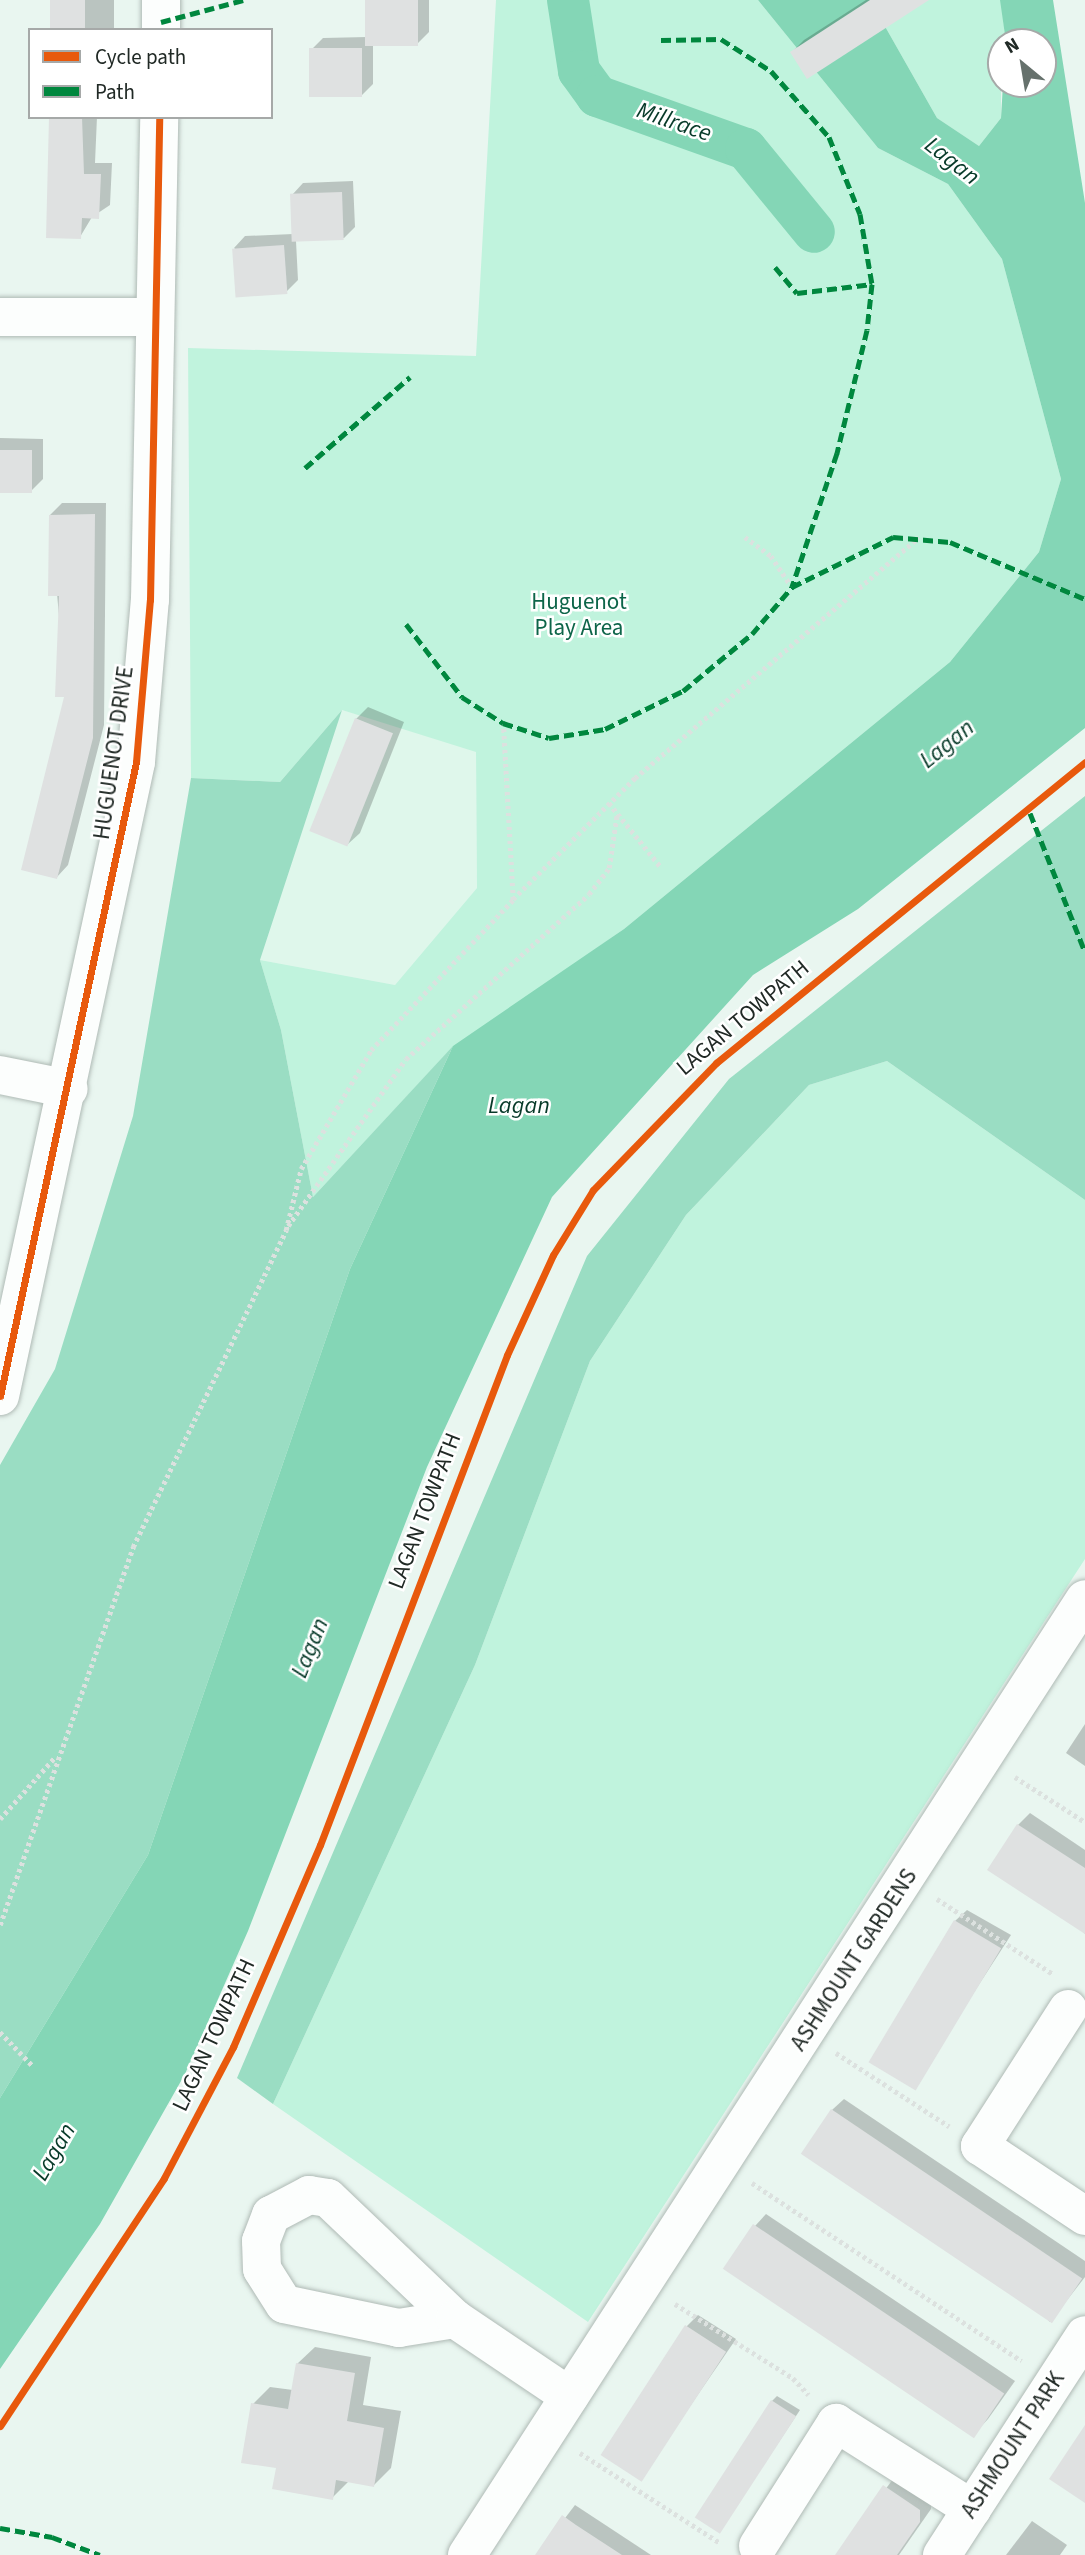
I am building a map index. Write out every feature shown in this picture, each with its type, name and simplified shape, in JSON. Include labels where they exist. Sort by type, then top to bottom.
[{"type":"street","points":[[161,0],[161,28]]},
{"type":"street","name":"HUGUENOT DRIVE","points":[[2,1387],[69,1089],[136,762],[146,682],[159,119]]},
{"type":"street","points":[[0,317],[155,317]]},
{"type":"street","points":[[0,1074],[69,1089]]},
{"type":"street","name":"ASHMOUNT GARDENS","points":[[467,2555],[907,1880],[1085,1599]]},
{"type":"street","points":[[1063,1993],[980,2146],[1085,2216]]},
{"type":"street","points":[[455,2319],[399,2328],[284,2304],[262,2269],[261,2241],[271,2215],[309,2195],[328,2198],[352,2214],[455,2319],[569,2396]]},
{"type":"street","name":"ASHMOUNT PARK","points":[[942,2555],[1085,2335]]},
{"type":"street","points":[[743,2547],[836,2423],[972,2509]]},
{"type":"path","points":[[745,537],[771,556],[792,587]]},
{"type":"path","points":[[286,1230],[301,1168],[337,1099],[402,1014],[609,803],[919,537]]},
{"type":"path","points":[[503,723],[513,900]]},
{"type":"path","points":[[609,803],[660,866]]},
{"type":"path","points":[[0,1925],[57,1755],[132,1547],[286,1230],[406,1059],[589,894],[609,868],[617,814]]},
{"type":"path","points":[[0,1819],[57,1755]]},
{"type":"path","points":[[985,1757],[1085,1822]]},
{"type":"path","points":[[907,1880],[1063,1993]]},
{"type":"path","points":[[0,2032],[32,2065]]},
{"type":"path","points":[[806,2033],[980,2146]]},
{"type":"path","points":[[721,2163],[1055,2382]]},
{"type":"path","points":[[642,2283],[793,2378],[836,2423]]},
{"type":"path","points":[[547,2431],[743,2547]]},
{"type":"shaded area","points":[[342,710],[476,751],[477,888],[395,985],[260,960]]},
{"type":"shaded area","points":[[342,710],[260,960],[281,1030],[313,1197],[453,1046],[350,1269],[148,1855],[0,2098],[0,1465],[55,1369],[133,1116],[191,778],[280,782]]},
{"type":"shaded area","points":[[1085,796],[1085,1200],[887,1061],[809,1085],[686,1215],[590,1361],[475,1665],[273,2104],[237,2078],[587,1256],[729,1079]]},
{"type":"green space","name":"Huguenot Play Area","points":[[496,0],[758,0],[878,148],[948,184],[1002,259],[1061,479],[1039,552],[950,662],[624,929],[446,1054],[313,1197],[281,1030],[260,960],[395,985],[477,888],[476,752],[342,710],[280,782],[191,778],[188,348],[476,356]]},
{"type":"green space","points":[[870,0],[1001,0],[1004,28],[987,28],[987,98],[1001,98],[1001,118],[979,146],[937,118]]},
{"type":"green space","points":[[887,1061],[1085,1200],[1085,1559],[588,2322],[273,2104],[475,1665],[590,1361],[686,1215],[809,1085]]},
{"type":"water","name":"Lagan","points":[[758,0],[870,0],[937,118],[979,146],[1001,118],[1002,98],[1057,98],[1057,28],[1004,28],[1000,0],[1053,0],[1085,203],[1085,728],[858,909],[753,975],[552,1197],[427,1467],[248,1931],[185,2074],[100,2224],[0,2369],[0,2098],[148,1855],[350,1269],[453,1046],[624,929],[950,662],[1039,552],[1061,479],[1002,259],[948,184],[878,148]]},
{"type":"building","points":[[50,0],[85,0],[85,28],[50,28]]},
{"type":"building","points":[[365,0],[418,0],[418,46],[365,46]]},
{"type":"building","points":[[870,0],[929,0],[807,79],[790,52]]},
{"type":"building","points":[[309,48],[362,48],[362,97],[309,97]]},
{"type":"building","points":[[49,119],[82,119],[84,174],[101,174],[99,219],[82,218],[81,239],[46,238]]},
{"type":"building","points":[[342,192],[344,240],[292,242],[290,194]]},
{"type":"building","points":[[284,245],[287,294],[236,298],[232,249]]},
{"type":"building","points":[[0,450],[32,450],[32,493],[0,493]]},
{"type":"building","points":[[95,514],[93,738],[57,879],[21,870],[64,697],[55,697],[59,596],[48,596],[49,515]]},
{"type":"building","points":[[355,718],[393,733],[347,846],[309,831]]},
{"type":"building","points":[[1017,1824],[1085,1868],[1085,1934],[987,1870]]},
{"type":"building","points":[[954,1920],[1001,1948],[916,2091],[869,2062]]},
{"type":"building","points":[[831,2109],[1082,2278],[1052,2323],[801,2154]]},
{"type":"building","points":[[753,2224],[1004,2393],[974,2438],[723,2269]]},
{"type":"building","points":[[685,2325],[726,2352],[642,2482],[601,2455]]},
{"type":"building","points":[[296,2363],[355,2373],[347,2421],[384,2428],[374,2487],[336,2480],[333,2500],[272,2489],[276,2468],[241,2463],[251,2403],[288,2409]]},
{"type":"building","points":[[771,2400],[796,2416],[720,2534],[695,2517]]},
{"type":"building","points":[[1085,2425],[1085,2503],[1049,2479]]},
{"type":"building","points":[[883,2485],[920,2510],[920,2522],[897,2555],[835,2555]]},
{"type":"building","points":[[562,2515],[576,2525],[622,2555],[535,2555]]},
{"type":"waterway","name":"Millrace","points":[[568,0],[579,71],[597,96],[746,149],[814,232]]},
{"type":"marked path","points":[[161,22],[243,0]]},
{"type":"marked path","points":[[661,40],[721,39],[771,71],[829,137],[860,214],[872,284],[867,330],[837,453],[792,587]]},
{"type":"marked path","points":[[775,267],[797,293],[872,284]]},
{"type":"marked path","points":[[305,468],[410,377]]},
{"type":"marked path","points":[[406,624],[462,697],[503,723],[549,738],[605,729],[683,691],[752,634],[792,587],[893,537],[950,542],[1085,599]]},
{"type":"marked path","points":[[1030,813],[1085,952]]},
{"type":"marked path","points":[[0,2528],[52,2537],[100,2555]]},
{"type":"cycle path","points":[[0,1396],[136,762],[150,600],[159,119]]},
{"type":"cycle path","name":"LAGAN TOWPATH","points":[[0,2426],[164,2178],[233,2047],[320,1845],[507,1355],[553,1255],[593,1190],[716,1063],[1085,762]]}]
